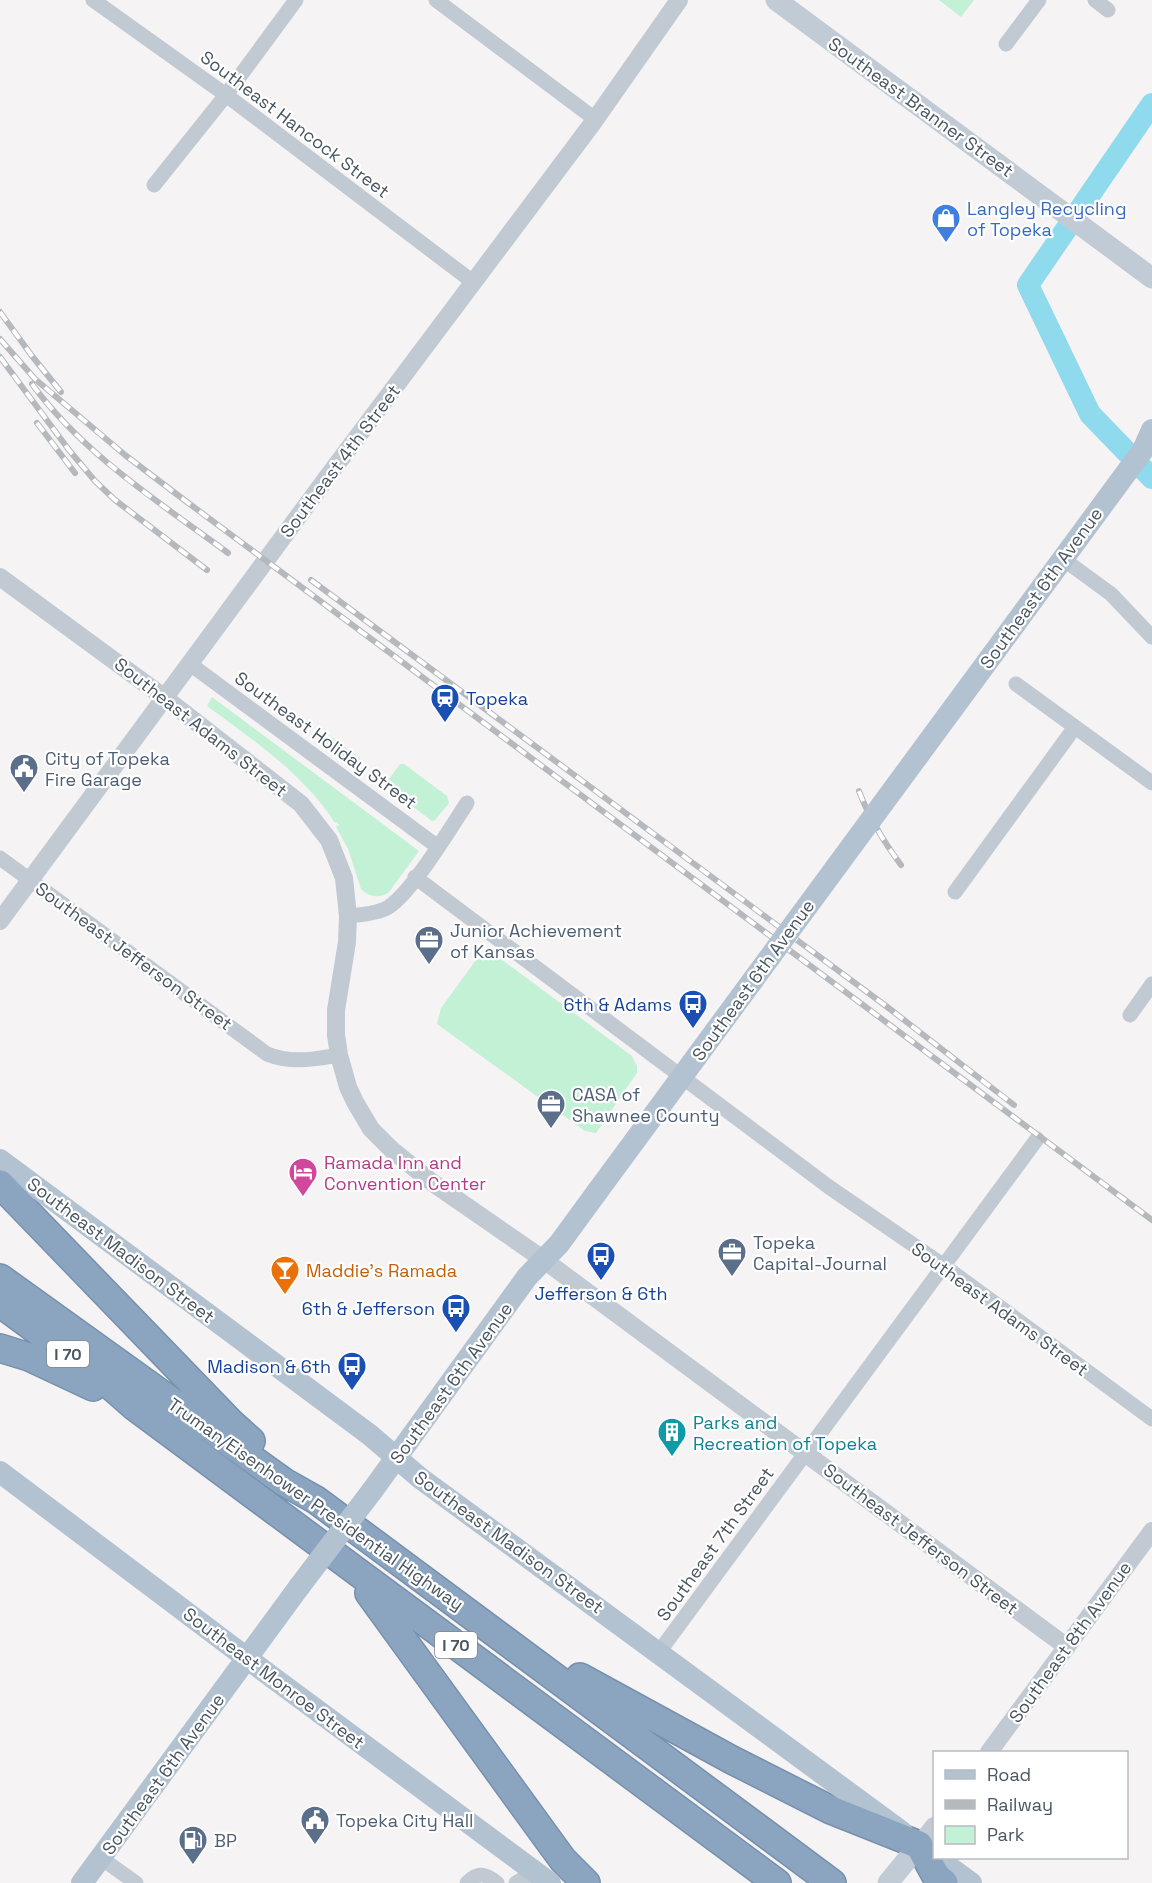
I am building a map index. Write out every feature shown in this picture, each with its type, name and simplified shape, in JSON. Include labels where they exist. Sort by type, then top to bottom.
[{"type":"highway","points":[[0,1184],[231,1423],[316,1500]]},
{"type":"highway","name":"Truman/Eisenhower Presidential Highway","points":[[0,1278],[284,1482],[316,1500],[832,1883]]},
{"type":"highway","name":"Truman/Eisenhower Presidential Highway","points":[[0,1303],[348,1566],[777,1883]]},
{"type":"highway","points":[[0,1348],[29,1357],[135,1407]]},
{"type":"highway","points":[[348,1566],[563,1860],[586,1883]]},
{"type":"highway","points":[[471,1614],[596,1687],[831,1810],[931,1846]]},
{"type":"highway","points":[[933,1859],[936,1876],[944,1883]]},
{"type":"main road","name":"Southeast Branner Street","points":[[776,0],[1152,278]]},
{"type":"main road","name":"Southeast 6th Avenue","points":[[82,1883],[299,1587],[398,1458],[527,1277],[559,1244],[1149,441]]},
{"type":"main road","name":"Southeast Madison Street","points":[[0,1160],[398,1458],[420,1478],[931,1846]]},
{"type":"main road","name":"Southeast Monroe Street","points":[[0,1472],[544,1879]]},
{"type":"main road","points":[[891,1880],[931,1846]]},
{"type":"main road","name":"Southeast Madison Street","points":[[945,1859],[970,1883]]},
{"type":"street","name":"Southeast Hancock Street","points":[[93,0],[226,95],[473,282]]},
{"type":"street","points":[[154,185],[226,95],[296,0]]},
{"type":"street","points":[[436,0],[595,119]]},
{"type":"street","name":"Southeast 4th Street","points":[[0,921],[595,119],[679,0]]},
{"type":"street","points":[[1006,44],[1038,0]]},
{"type":"street","points":[[1095,0],[1108,10]]},
{"type":"street","points":[[1063,559],[1111,594],[1152,637]]},
{"type":"street","name":"Southeast Adams Street","points":[[0,577],[165,698],[300,804],[329,840],[344,878],[348,916],[348,942],[336,1010],[339,1055]]},
{"type":"street","name":"Southeast Holiday Street","points":[[190,664],[438,846]]},
{"type":"street","points":[[1016,684],[1152,783]]},
{"type":"street","points":[[955,892],[1075,726]]},
{"type":"street","points":[[348,916],[373,913],[396,902],[467,803]]},
{"type":"street","name":"Southeast Jefferson Street","points":[[0,858],[269,1054],[295,1061],[339,1055],[348,1087],[371,1129],[408,1164],[544,1260],[1067,1647]]},
{"type":"street","name":"Southeast Adams Street","points":[[415,877],[829,1187],[944,1266],[1152,1419]]},
{"type":"street","points":[[1130,1015],[1152,984]]},
{"type":"street","name":"Southeast 7th Street","points":[[659,1652],[1037,1139]]},
{"type":"street","name":"Southeast 8th Avenue","points":[[990,1751],[1152,1531]]},
{"type":"street","points":[[101,1858],[136,1883]]},
{"type":"street","points":[[466,1883],[480,1874],[488,1875],[497,1883]]},
{"type":"street","points":[[516,1883],[526,1877],[544,1879]]},
{"type":"green space","points":[[939,0],[974,0],[961,17]]},
{"type":"green space","points":[[212,697],[419,851],[389,892],[382,896],[375,896],[361,889],[348,849],[336,827],[339,825],[337,822],[335,823],[293,773],[260,745],[207,706]]},
{"type":"green space","points":[[331,737],[360,758],[361,762],[356,768],[323,744],[327,738]]},
{"type":"green space","points":[[400,764],[404,764],[447,796],[449,803],[435,820],[432,821],[387,787],[386,783]]},
{"type":"green space","points":[[487,957],[501,959],[632,1056],[637,1066],[637,1073],[596,1133],[585,1131],[437,1024],[441,1008],[476,960]]},
{"type":"waterway","points":[[1152,104],[1028,285],[1090,414],[1152,478]]},
{"type":"railway","points":[[0,312],[61,392]]},
{"type":"railway","points":[[0,339],[35,379],[125,455],[1152,1220]]},
{"type":"railway","points":[[0,357],[95,481],[115,500],[207,570]]},
{"type":"railway","points":[[32,384],[74,433],[98,455],[149,496],[228,553]]},
{"type":"railway","points":[[37,423],[75,473]]},
{"type":"railway","points":[[311,580],[886,1006],[1014,1105]]},
{"type":"railway","points":[[859,791],[877,830],[901,865]]},
{"type":"place","name":"Langley Recycling of Topeka","points":[[946,244]]},
{"type":"place","name":"Topeka","points":[[445,724]]},
{"type":"place","name":"City of Topeka Fire Garage","points":[[24,794]]},
{"type":"place","name":"Junior Achievement of Kansas","points":[[429,966]]},
{"type":"place","name":"6th & Adams","points":[[693,1030]]},
{"type":"place","name":"CASA of Shawnee County","points":[[551,1130]]},
{"type":"place","name":"Ramada Inn and Convention Center","points":[[303,1198]]},
{"type":"place","name":"Topeka Capital-Journal","points":[[732,1278]]},
{"type":"place","name":"Jefferson & 6th","points":[[601,1282]]},
{"type":"place","name":"Maddie's Ramada","points":[[285,1296]]},
{"type":"place","name":"6th & Jefferson","points":[[456,1334]]},
{"type":"place","name":"Madison & 6th","points":[[352,1392]]},
{"type":"place","name":"Parks and Recreation of Topeka","points":[[672,1458]]},
{"type":"place","name":"Topeka City Hall","points":[[315,1846]]},
{"type":"place","name":"BP","points":[[193,1866]]}]
